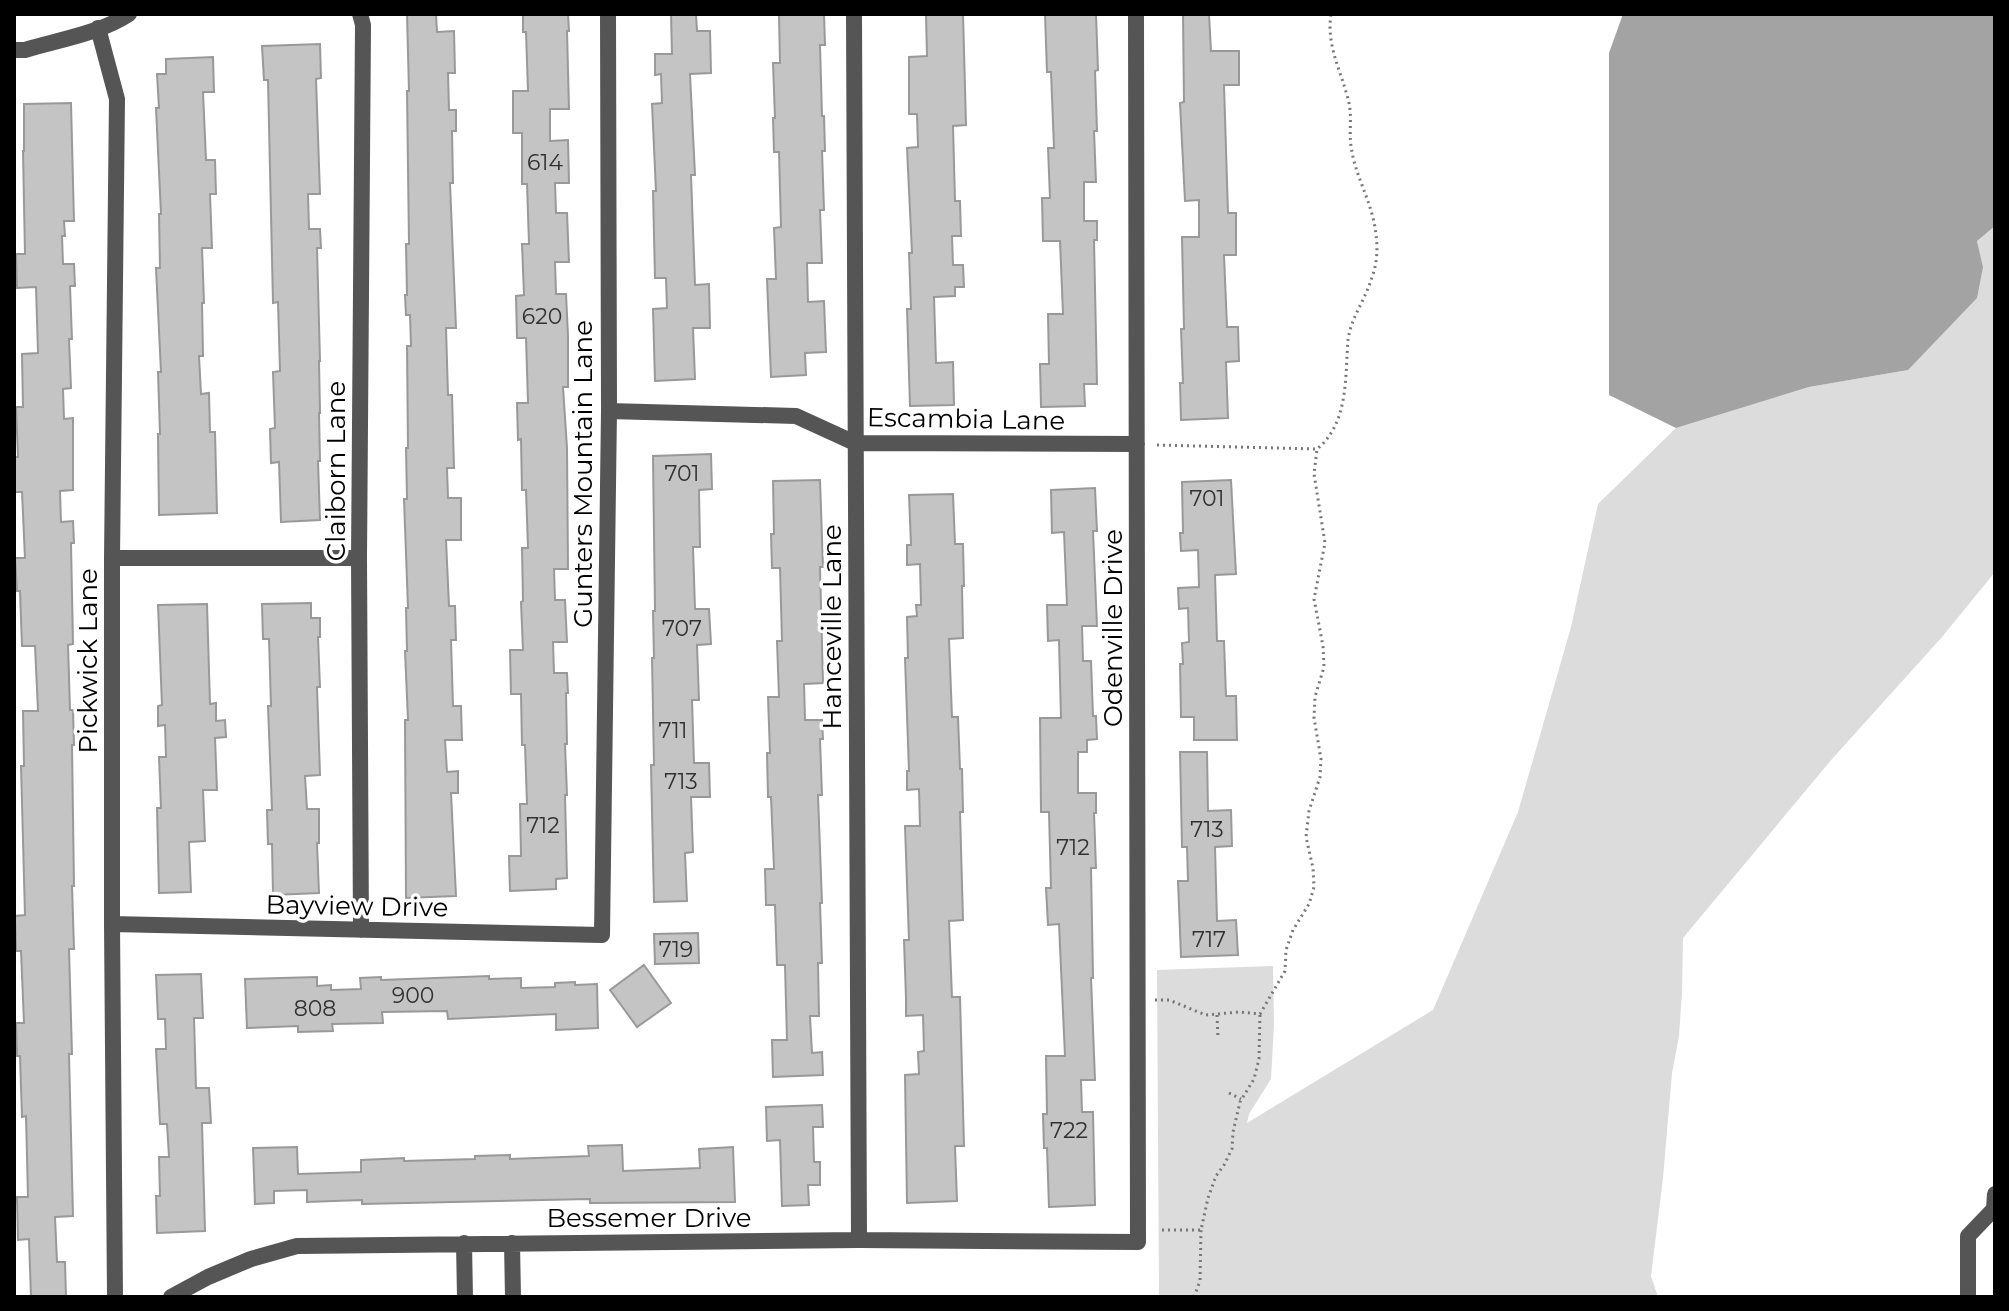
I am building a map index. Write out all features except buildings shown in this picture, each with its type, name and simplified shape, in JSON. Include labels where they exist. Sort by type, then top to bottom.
[{"type":"street","points":[[14,50],[25,50],[98,28],[129,14]]},
{"type":"street","name":"Claiborn Lane","points":[[360,14],[363,25],[359,558],[361,930]]},
{"type":"street","name":"Gunters Mountain Lane","points":[[602,935],[609,411],[608,14]]},
{"type":"street","name":"Hanceville Lane","points":[[854,14],[859,1240]]},
{"type":"street","name":"Odenville Drive","points":[[1136,14],[1138,1242]]},
{"type":"street","name":"Pickwick Lane","points":[[98,28],[117,99],[112,558],[115,1297]]},
{"type":"street","name":"Escambia Lane","points":[[609,411],[796,416],[855,443],[1137,444]]},
{"type":"street","points":[[112,558],[359,558]]},
{"type":"street","name":"Bayview Drive","points":[[112,924],[602,935]]},
{"type":"street","points":[[1968,1297],[1968,1236],[1995,1209],[1995,1194]]},
{"type":"street","name":"Bessemer Drive","points":[[171,1297],[251,1259],[297,1246],[859,1240],[1138,1242]]},
{"type":"street","points":[[464,1243],[465,1297]]},
{"type":"street","points":[[512,1243],[513,1297]]},
{"type":"path","points":[[1157,445],[1317,449],[1339,416],[1345,386],[1349,329],[1372,278],[1377,251],[1369,198],[1351,146],[1349,104],[1331,48],[1331,14]]},
{"type":"path","points":[[1194,1297],[1200,1281],[1201,1230],[1212,1187],[1232,1149],[1241,1099],[1254,1079],[1259,1059],[1260,1014],[1285,971],[1286,950],[1314,887],[1306,837],[1309,811],[1320,777],[1321,759],[1314,718],[1315,697],[1324,667],[1314,599],[1325,543],[1314,474],[1317,449]]},
{"type":"path","points":[[1155,1000],[1169,1000],[1206,1015],[1260,1014]]},
{"type":"path","points":[[1217,1015],[1218,1038]]},
{"type":"path","points":[[1229,1093],[1241,1099]]},
{"type":"path","points":[[1162,1230],[1201,1230]]},
{"type":"shaded area","points":[[1623,14],[1995,14],[1995,226],[1977,241],[1983,267],[1977,298],[1908,370],[1809,387],[1676,428],[1609,395],[1609,53]]},
{"type":"shaded area","points":[[1995,226],[1995,572],[1942,637],[1832,759],[1683,938],[1679,1036],[1672,1073],[1651,1276],[1658,1297],[1159,1297],[1157,970],[1273,966],[1271,1079],[1249,1114],[1247,1123],[1433,1010],[1518,812],[1571,627],[1598,504],[1676,428],[1809,387],[1908,370],[1983,267],[1977,241]]}]
